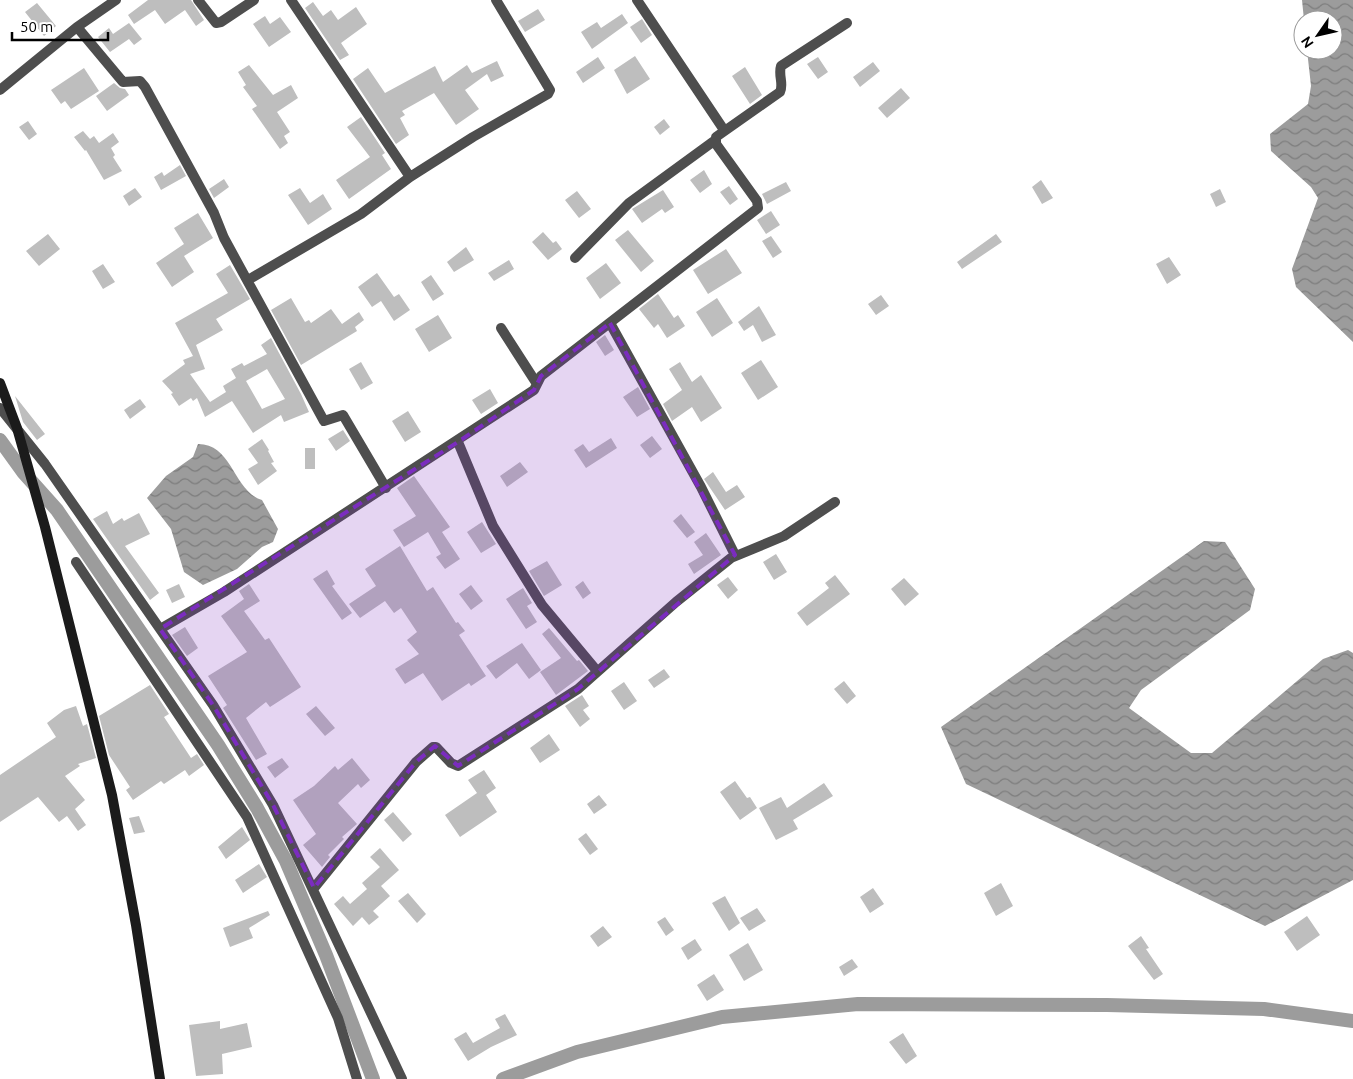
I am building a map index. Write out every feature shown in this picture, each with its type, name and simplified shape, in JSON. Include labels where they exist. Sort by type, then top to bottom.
[{"type":"street","points":[[0,90],[77,27],[116,0]]},
{"type":"street","points":[[198,0],[216,23],[222,22],[254,0]]},
{"type":"street","points":[[291,0],[410,177]]},
{"type":"street","points":[[248,280],[361,214],[410,177],[472,137],[548,94],[550,90],[496,0]]},
{"type":"street","points":[[637,0],[724,130]]},
{"type":"street","points":[[575,258],[629,203],[714,141],[724,130],[780,92],[782,87],[779,73],[781,66],[847,23]]},
{"type":"street","points":[[77,27],[123,82],[140,81],[145,87],[214,213],[224,238],[324,421],[343,415],[386,488]]},
{"type":"street","points":[[160,629],[224,592],[458,442],[534,390],[541,376],[758,208],[757,201],[714,141]]},
{"type":"street","points":[[610,323],[736,556]]},
{"type":"street","points":[[502,328],[537,384]]},
{"type":"street","points":[[0,383],[17,428],[45,527],[112,795],[136,925],[160,1079]]},
{"type":"street","points":[[0,408],[45,464],[160,629],[212,705],[273,805],[314,888],[402,1079]]},
{"type":"street","points":[[458,442],[493,526],[542,605],[597,671]]},
{"type":"street","points":[[314,888],[416,762],[433,747],[436,747],[451,763],[458,766],[576,690],[676,602],[736,556],[784,536],[835,502]]},
{"type":"street","points":[[76,562],[247,817],[338,1018],[358,1079]]},
{"type":"highlighted area","points":[[610,323],[735,555],[578,689],[458,766],[435,746],[416,762],[314,888],[273,805],[213,705],[160,629],[458,442],[534,390],[541,376]]},
{"type":"water","points":[[1302,0],[1353,0],[1353,342],[1296,287],[1292,269],[1318,198],[1311,187],[1271,151],[1270,134],[1308,104],[1311,86],[1308,60],[1343,60],[1343,10],[1303,10]]},
{"type":"water","points":[[198,444],[210,446],[219,451],[252,495],[262,500],[278,529],[273,542],[262,547],[237,569],[203,585],[184,572],[171,529],[147,498],[166,476],[193,457]]},
{"type":"water","points":[[1204,541],[1225,542],[1255,589],[1250,610],[1141,690],[1129,708],[1191,753],[1212,753],[1323,659],[1348,650],[1353,653],[1353,880],[1265,926],[966,784],[941,727]]},
{"type":"building","points":[[148,0],[191,0],[204,20],[196,26],[185,10],[165,24],[155,10],[134,24],[128,15]]},
{"type":"building","points":[[313,2],[323,16],[331,10],[338,20],[356,7],[367,24],[341,43],[349,55],[340,60],[305,8]]},
{"type":"building","points":[[37,3],[56,26],[44,36],[25,12]]},
{"type":"building","points":[[538,9],[545,20],[525,32],[518,21]]},
{"type":"building","points":[[622,14],[628,23],[592,49],[581,32],[597,22],[601,28]]},
{"type":"building","points":[[265,16],[270,24],[280,17],[291,32],[269,47],[253,24]]},
{"type":"building","points":[[642,19],[652,35],[641,43],[630,27]]},
{"type":"building","points":[[129,23],[142,39],[134,45],[129,39],[110,52],[98,37],[109,28],[113,34]]},
{"type":"building","points":[[635,56],[650,79],[627,94],[614,70]]},
{"type":"building","points":[[598,57],[605,68],[583,83],[576,72]]},
{"type":"building","points":[[818,57],[828,72],[818,79],[807,64]]},
{"type":"building","points":[[497,61],[504,76],[491,82],[487,74],[465,90],[479,109],[456,125],[434,93],[402,111],[405,115],[400,118],[409,135],[396,144],[353,79],[368,68],[385,93],[435,66],[443,82],[467,65],[472,73]]},
{"type":"building","points":[[873,62],[880,71],[860,87],[853,77]]},
{"type":"building","points":[[249,65],[273,95],[291,85],[298,98],[277,112],[290,132],[284,136],[288,143],[280,149],[252,109],[257,106],[243,87],[246,85],[238,72]]},
{"type":"building","points":[[745,67],[762,95],[750,104],[732,76]]},
{"type":"building","points":[[84,68],[99,91],[71,109],[65,101],[61,104],[51,90]]},
{"type":"building","points":[[114,83],[120,88],[125,89],[129,95],[107,111],[96,96]]},
{"type":"building","points":[[901,88],[910,98],[887,118],[878,108]]},
{"type":"building","points":[[361,117],[385,153],[382,155],[391,169],[349,199],[336,180],[370,157],[347,127]]},
{"type":"building","points":[[664,119],[670,127],[660,135],[654,127]]},
{"type":"building","points":[[28,121],[37,134],[29,140],[19,127]]},
{"type":"building","points":[[83,131],[90,139],[94,136],[99,143],[113,133],[119,142],[111,148],[115,155],[113,157],[122,171],[104,180],[86,150],[74,137]]},
{"type":"building","points":[[180,165],[186,176],[161,190],[154,177],[162,172],[164,176]]},
{"type":"building","points":[[704,170],[712,184],[700,193],[690,180]]},
{"type":"building","points":[[224,179],[229,187],[214,198],[209,189]]},
{"type":"building","points":[[1041,180],[1053,198],[1042,204],[1032,187]]},
{"type":"building","points":[[786,182],[791,191],[767,204],[762,194]]},
{"type":"building","points":[[729,186],[738,199],[730,205],[720,192]]},
{"type":"building","points":[[135,188],[142,197],[129,206],[123,196]]},
{"type":"building","points":[[300,188],[310,203],[323,194],[332,209],[308,225],[288,195]]},
{"type":"building","points":[[1220,189],[1226,202],[1216,207],[1210,194]]},
{"type":"building","points":[[663,190],[674,207],[665,213],[662,209],[642,223],[632,209]]},
{"type":"building","points":[[577,191],[591,209],[579,218],[565,200]]},
{"type":"building","points":[[771,211],[780,225],[766,234],[757,220]]},
{"type":"building","points":[[198,213],[213,238],[184,256],[194,272],[172,287],[156,263],[184,244],[174,228]]},
{"type":"building","points":[[628,230],[654,261],[641,272],[615,240]]},
{"type":"building","points":[[543,232],[553,243],[556,241],[562,249],[548,260],[532,242]]},
{"type":"building","points":[[48,234],[60,249],[39,266],[26,251]]},
{"type":"building","points":[[996,234],[1002,242],[962,269],[957,262]]},
{"type":"building","points":[[771,236],[782,252],[773,258],[762,241]]},
{"type":"building","points":[[466,247],[474,260],[454,272],[447,262]]},
{"type":"building","points":[[726,249],[742,273],[708,294],[693,270]]},
{"type":"building","points":[[1169,257],[1181,275],[1167,284],[1156,264]]},
{"type":"building","points":[[509,260],[514,269],[494,281],[488,273]]},
{"type":"building","points":[[606,263],[621,283],[600,299],[586,278]]},
{"type":"building","points":[[103,264],[115,282],[103,289],[92,271]]},
{"type":"building","points":[[230,265],[250,299],[216,319],[223,330],[196,345],[205,369],[190,374],[210,402],[226,392],[223,386],[236,378],[231,369],[242,363],[244,366],[267,354],[261,345],[271,338],[309,412],[284,422],[281,415],[253,433],[232,401],[205,417],[197,398],[193,401],[191,398],[179,406],[171,394],[173,393],[162,381],[185,364],[183,360],[193,356],[175,323],[228,293],[216,274]],"holes":[[[267,369],[285,399],[262,409],[246,381]]]},
{"type":"building","points":[[377,273],[394,297],[399,294],[410,310],[394,321],[381,301],[372,307],[358,287]]},
{"type":"building","points":[[431,275],[444,294],[433,301],[421,282]]},
{"type":"building","points":[[658,294],[674,318],[678,315],[685,326],[667,338],[658,324],[654,328],[639,309]]},
{"type":"building","points":[[881,295],[889,306],[876,315],[868,304]]},
{"type":"building","points":[[291,298],[305,322],[309,320],[311,323],[331,309],[342,324],[359,312],[364,320],[355,327],[357,331],[301,365],[271,310]]},
{"type":"building","points":[[717,298],[733,323],[712,337],[696,312]]},
{"type":"building","points":[[759,306],[776,335],[762,342],[753,325],[744,331],[738,322]]},
{"type":"building","points":[[438,315],[452,338],[429,352],[415,329]]},
{"type":"building","points":[[605,335],[614,350],[605,356],[596,342]]},
{"type":"building","points":[[761,360],[778,387],[758,400],[741,373]]},
{"type":"building","points":[[361,362],[373,383],[361,390],[349,369]]},
{"type":"building","points":[[680,362],[692,382],[701,375],[722,408],[701,422],[692,407],[672,421],[663,404],[682,390],[669,369]]},
{"type":"building","points":[[638,387],[650,409],[637,417],[623,397]]},
{"type":"building","points":[[490,389],[498,403],[481,414],[472,400]]},
{"type":"building","points":[[15,396],[45,434],[37,440],[23,422]]},
{"type":"building","points":[[140,399],[146,407],[130,419],[124,410]]},
{"type":"building","points":[[408,411],[421,432],[405,442],[392,421]]},
{"type":"building","points":[[343,430],[350,441],[336,451],[328,439]]},
{"type":"building","points":[[652,436],[662,449],[650,458],[640,445]]},
{"type":"building","points":[[611,438],[617,448],[586,468],[574,450],[583,444],[589,452]]},
{"type":"building","points":[[262,439],[274,462],[271,463],[277,471],[258,485],[248,469],[258,463],[248,449]]},
{"type":"building","points":[[305,448],[315,448],[315,469],[305,469]]},
{"type":"building","points":[[520,462],[528,472],[507,487],[500,476]]},
{"type":"building","points":[[713,472],[726,492],[737,485],[745,497],[725,510],[704,479]]},
{"type":"building","points":[[414,476],[450,527],[442,532],[460,559],[445,569],[436,557],[441,554],[428,532],[404,547],[393,530],[416,516],[397,488]]},
{"type":"building","points":[[107,511],[113,524],[122,518],[124,521],[139,513],[150,534],[125,546],[159,593],[150,600],[93,519]]},
{"type":"building","points":[[681,514],[695,532],[687,538],[673,521]]},
{"type":"building","points":[[482,522],[496,544],[481,553],[467,532]]},
{"type":"building","points":[[706,533],[721,555],[694,574],[688,564],[703,555],[694,542]]},
{"type":"building","points":[[400,546],[427,591],[433,587],[456,623],[458,622],[465,631],[459,635],[486,676],[471,686],[469,683],[442,701],[423,673],[405,684],[395,669],[419,654],[407,640],[417,632],[401,608],[394,613],[385,601],[360,618],[349,604],[376,586],[365,569]]},
{"type":"building","points":[[776,554],[787,572],[774,580],[763,562]]},
{"type":"building","points":[[547,561],[562,585],[544,596],[529,571]]},
{"type":"building","points":[[327,570],[335,584],[332,586],[352,613],[342,620],[313,579]]},
{"type":"building","points":[[835,575],[850,594],[807,626],[797,613],[829,588],[825,583]]},
{"type":"building","points":[[728,577],[738,590],[728,599],[717,585]]},
{"type":"building","points":[[904,578],[919,594],[905,606],[891,589]]},
{"type":"building","points":[[583,581],[591,593],[583,599],[575,587]]},
{"type":"building","points":[[179,584],[185,597],[172,603],[166,590]]},
{"type":"building","points":[[249,584],[260,601],[244,611],[265,640],[269,638],[301,687],[270,707],[266,702],[246,718],[267,754],[256,760],[223,708],[227,705],[208,676],[247,652],[221,616],[244,599],[239,591]]},
{"type":"building","points":[[471,585],[483,601],[471,610],[459,594]]},
{"type":"building","points":[[523,588],[532,603],[527,606],[537,622],[526,629],[506,599]]},
{"type":"building","points":[[185,627],[198,648],[187,656],[172,635]]},
{"type":"building","points":[[549,628],[588,671],[556,695],[540,672],[561,658],[542,634]]},
{"type":"building","points":[[522,643],[541,670],[529,679],[517,663],[496,679],[486,666]]},
{"type":"building","points":[[664,669],[670,677],[654,688],[648,680]]},
{"type":"building","points":[[844,681],[856,696],[847,704],[834,689]]},
{"type":"building","points":[[624,682],[637,701],[624,710],[611,691]]},
{"type":"building","points":[[150,685],[169,714],[164,717],[191,758],[197,754],[204,765],[189,776],[185,770],[164,784],[161,781],[133,800],[126,790],[130,787],[109,755],[99,716]]},
{"type":"building","points":[[582,695],[589,706],[583,710],[590,719],[580,727],[565,706]]},
{"type":"building","points":[[76,706],[83,726],[87,724],[96,758],[78,764],[80,766],[65,776],[85,800],[75,809],[86,825],[78,831],[67,816],[59,822],[38,797],[0,822],[0,775],[56,737],[47,723],[64,710]]},
{"type":"building","points":[[316,706],[335,728],[325,736],[306,714]]},
{"type":"building","points":[[549,734],[560,750],[540,763],[530,748]]},
{"type":"building","points":[[282,758],[289,767],[275,778],[267,767]]},
{"type":"building","points":[[352,758],[370,780],[361,788],[358,784],[338,803],[357,824],[342,837],[344,839],[328,855],[330,857],[322,867],[303,845],[316,834],[293,800],[314,786],[335,766],[338,770]]},
{"type":"building","points":[[484,770],[496,788],[486,795],[497,812],[460,837],[445,815],[477,793],[468,780]]},
{"type":"building","points":[[735,781],[747,798],[750,797],[757,808],[740,820],[720,792]]},
{"type":"building","points":[[824,783],[833,796],[793,820],[798,829],[776,840],[759,808],[781,797],[787,808]]},
{"type":"building","points":[[599,795],[607,805],[594,814],[587,804]]},
{"type":"building","points":[[393,812],[412,834],[403,842],[384,820]]},
{"type":"building","points":[[139,816],[145,832],[134,834],[129,818]]},
{"type":"building","points":[[242,827],[250,840],[226,859],[218,847]]},
{"type":"building","points":[[586,833],[598,849],[590,855],[578,839]]},
{"type":"building","points":[[380,848],[399,870],[381,886],[390,896],[373,911],[379,917],[369,925],[362,917],[353,926],[334,904],[343,896],[350,904],[367,889],[362,883],[380,867],[370,857]]},
{"type":"building","points":[[259,864],[267,877],[243,893],[235,880]]},
{"type":"building","points":[[1001,883],[1013,906],[996,916],[984,893]]},
{"type":"building","points":[[873,888],[884,904],[870,913],[860,897]]},
{"type":"building","points":[[408,893],[426,914],[417,923],[398,901]]},
{"type":"building","points":[[725,896],[740,923],[729,931],[712,903]]},
{"type":"building","points":[[757,908],[766,921],[749,931],[740,918]]},
{"type":"building","points":[[268,911],[270,915],[249,928],[253,938],[230,947],[223,928]]},
{"type":"building","points":[[1307,916],[1320,935],[1297,951],[1284,932]]},
{"type":"building","points":[[665,917],[674,930],[666,936],[657,922]]},
{"type":"building","points":[[603,926],[612,937],[598,947],[590,936]]},
{"type":"building","points":[[1141,936],[1149,948],[1146,949],[1163,974],[1154,980],[1128,946]]},
{"type":"building","points":[[695,939],[702,950],[688,960],[681,948]]},
{"type":"building","points":[[748,943],[763,970],[744,981],[729,955]]},
{"type":"building","points":[[852,959],[858,967],[844,976],[839,967]]},
{"type":"building","points":[[714,974],[724,990],[707,1001],[697,985]]},
{"type":"building","points":[[505,1014],[517,1035],[491,1047],[468,1061],[454,1039],[466,1032],[473,1043],[500,1028],[495,1019]]},
{"type":"building","points":[[220,1021],[220,1029],[247,1023],[252,1047],[222,1054],[223,1074],[196,1076],[189,1025]]},
{"type":"building","points":[[903,1033],[917,1056],[906,1064],[889,1042]]},
{"type":"waterway","points":[[0,440],[23,472],[57,510],[218,745],[257,808],[286,861],[326,955],[373,1079]]},
{"type":"waterway","points":[[503,1079],[577,1052],[722,1017],[858,1004],[1107,1005],[1264,1009],[1353,1021]]}]
